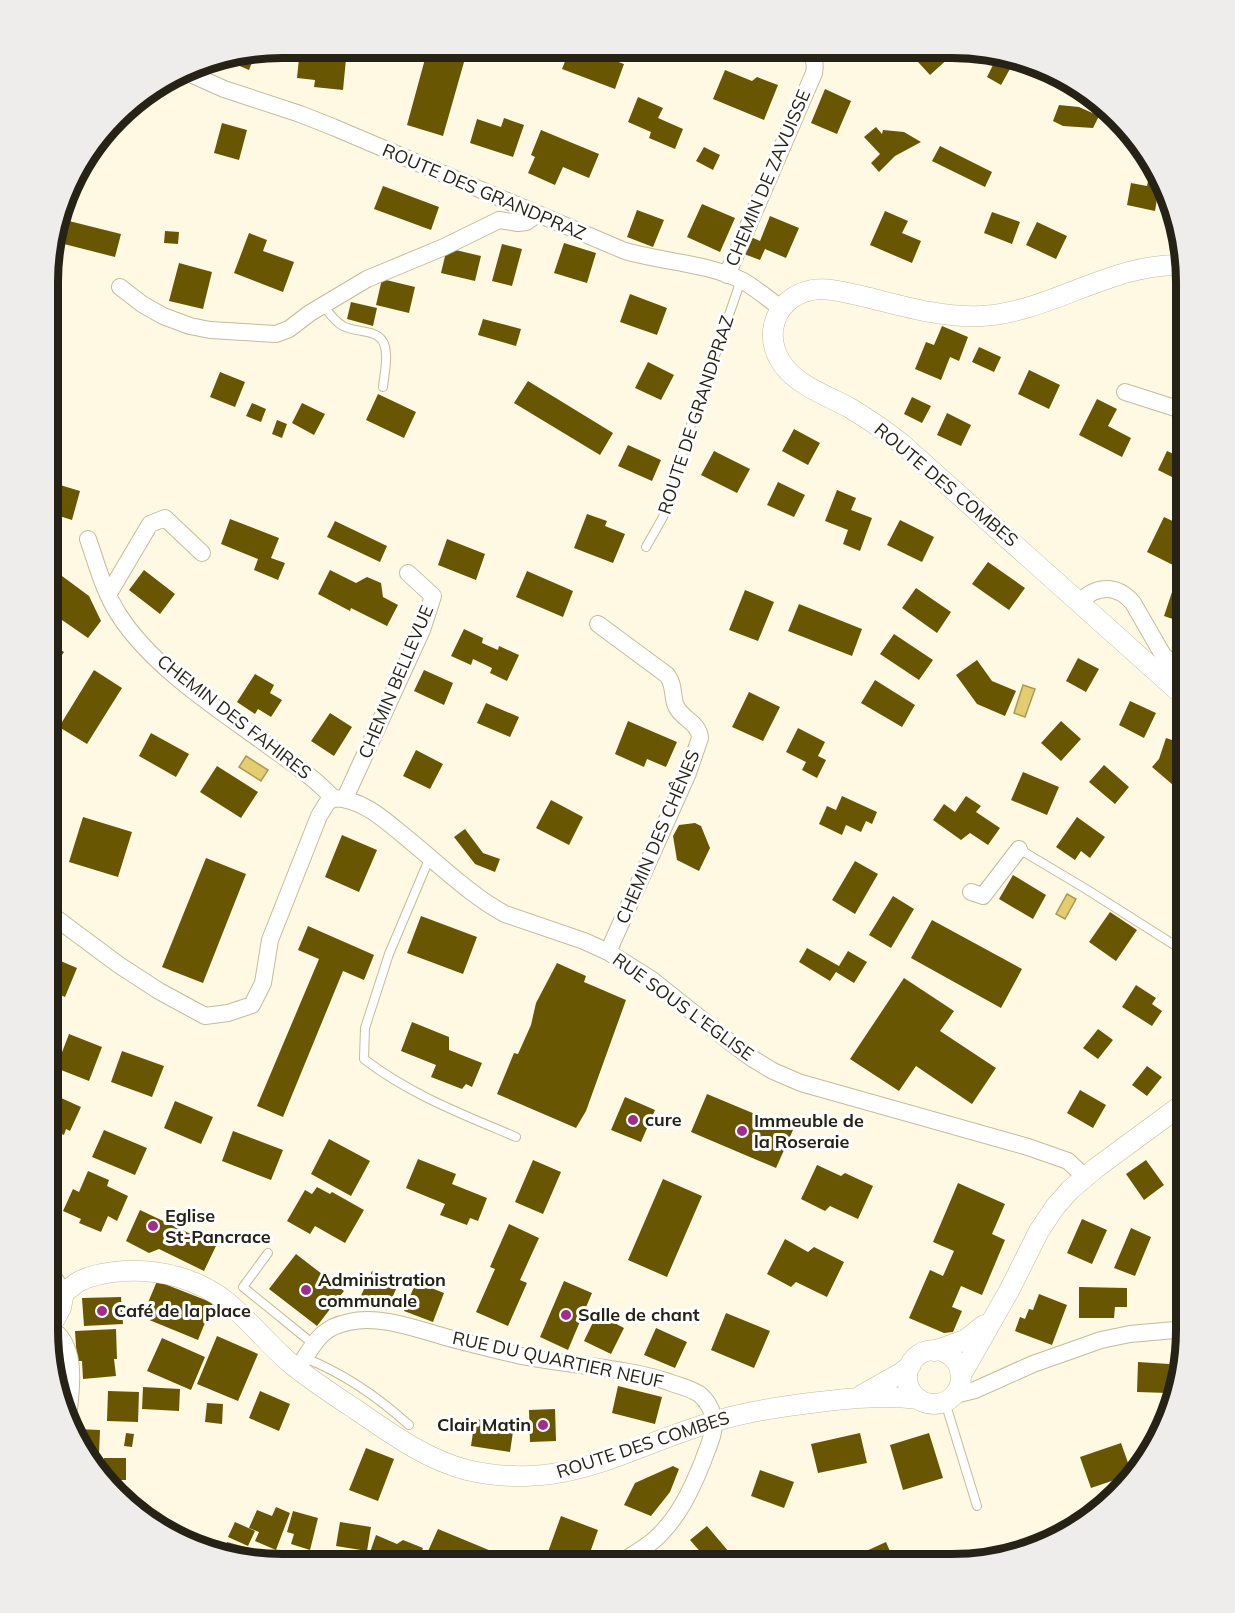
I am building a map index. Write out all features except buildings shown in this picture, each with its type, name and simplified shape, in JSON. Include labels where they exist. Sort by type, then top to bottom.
[{"type":"street","name":"CHEMIN DE ZAVUISSE","points":[[734,278],[814,73],[813,59]]},
{"type":"street","name":"ROUTE DES GRANDPRAZ","points":[[196,76],[230,91],[333,127],[625,251],[705,268],[734,278],[755,288],[781,309]]},
{"type":"street","points":[[120,287],[163,316],[190,326],[210,330],[276,334],[289,329],[310,313],[367,279],[444,247],[499,220],[526,222],[532,218],[534,213]]},
{"type":"street","points":[[781,309],[795,296],[824,290],[954,315],[993,315],[1024,309],[1134,272],[1153,267],[1176,265]]},
{"type":"street","name":"ROUTE DES COMBES","points":[[781,309],[773,328],[773,340],[775,351],[789,371],[802,382],[890,434],[1176,689]]},
{"type":"street","points":[[1125,392],[1176,408]]},
{"type":"street","points":[[108,595],[150,524],[165,518],[202,553]]},
{"type":"street","name":"CHEMIN DES FAHIRES","points":[[88,539],[108,595],[118,614],[131,632],[159,661],[233,721],[339,798]]},
{"type":"street","name":"CHEMIN BELLEVUE","points":[[339,798],[422,630],[433,596],[408,573]]},
{"type":"street","points":[[1080,602],[1093,591],[1104,589],[1112,589],[1127,596],[1163,655],[1176,667]]},
{"type":"street","name":"CHEMIN DES CHÊNES","points":[[598,624],[668,675],[672,682],[675,704],[683,716],[700,732],[688,773],[608,952]]},
{"type":"street","points":[[58,920],[118,965],[205,1016],[228,1013],[252,1005],[263,983],[270,940],[319,816],[327,803],[339,798]]},
{"type":"street","name":"RUE SOUS L'EGLISE","points":[[339,798],[366,807],[375,813],[478,896],[505,914],[584,940],[651,979],[730,1042],[773,1071],[801,1083],[1028,1147],[1068,1161],[1085,1177]]},
{"type":"street","points":[[971,892],[983,897],[1019,849]]},
{"type":"street","name":"ROUTE DES COMBES","points":[[58,1293],[78,1282],[112,1273],[141,1271],[175,1276],[225,1300],[268,1342],[305,1357],[380,1426],[420,1451],[449,1464],[495,1475],[513,1477],[566,1472],[588,1467],[714,1422],[761,1410],[857,1398],[919,1399],[931,1404],[950,1399],[961,1381],[962,1370],[1010,1289],[1044,1222],[1062,1198],[1109,1158],[1176,1109]]},
{"type":"street","points":[[58,1299],[62,1308],[58,1314]]},
{"type":"street","name":"ROUTE DES COMBES","points":[[857,1398],[901,1373],[922,1354],[965,1340],[993,1317]]},
{"type":"street","name":"RUE DU QUARTIER NEUF","points":[[305,1357],[334,1326],[367,1320],[405,1326],[519,1355],[627,1371],[660,1379],[697,1393],[705,1400],[714,1422]]},
{"type":"street","points":[[950,1399],[1101,1340],[1130,1334],[1176,1330]]},
{"type":"street","points":[[58,1334],[64,1342],[70,1363],[70,1401]]},
{"type":"street","points":[[934,1351],[951,1356],[962,1370],[989,1383]]},
{"type":"street","points":[[911,1365],[908,1383],[911,1391],[919,1399]]},
{"type":"street","points":[[634,1554],[654,1540],[679,1512],[694,1484],[713,1431],[714,1422]]},
{"type":"lane","name":"ROUTE DE GRANDPRAZ","points":[[646,547],[659,525],[670,498],[734,278]]},
{"type":"lane","points":[[323,305],[337,322],[346,327],[373,333],[382,340],[386,355],[383,387]]},
{"type":"lane","points":[[1019,849],[1176,946]]},
{"type":"lane","points":[[431,857],[389,954],[365,1028],[364,1059],[416,1092],[516,1137]]},
{"type":"lane","points":[[268,1253],[243,1287],[305,1357],[326,1366],[386,1404],[409,1425]]},
{"type":"lane","points":[[950,1399],[977,1506]]},
{"type":"shaded area","points":[[1023,685],[1035,689],[1025,717],[1014,713]]},
{"type":"shaded area","points":[[246,756],[268,770],[261,781],[239,767]]},
{"type":"shaded area","points":[[1067,894],[1076,899],[1065,919],[1056,914]]},
{"type":"place","name":"cure","points":[[633,1120]]},
{"type":"place","name":"Immeuble de la Roseraie","points":[[742,1131]]},
{"type":"place","name":"Eglise St-Pancrace","points":[[153,1226]]},
{"type":"place","name":"Administration communale","points":[[306,1290]]},
{"type":"place","name":"Café de la place","points":[[102,1311]]},
{"type":"place","name":"Salle de chant","points":[[566,1315]]},
{"type":"place","name":"Clair Matin","points":[[543,1425]]}]
